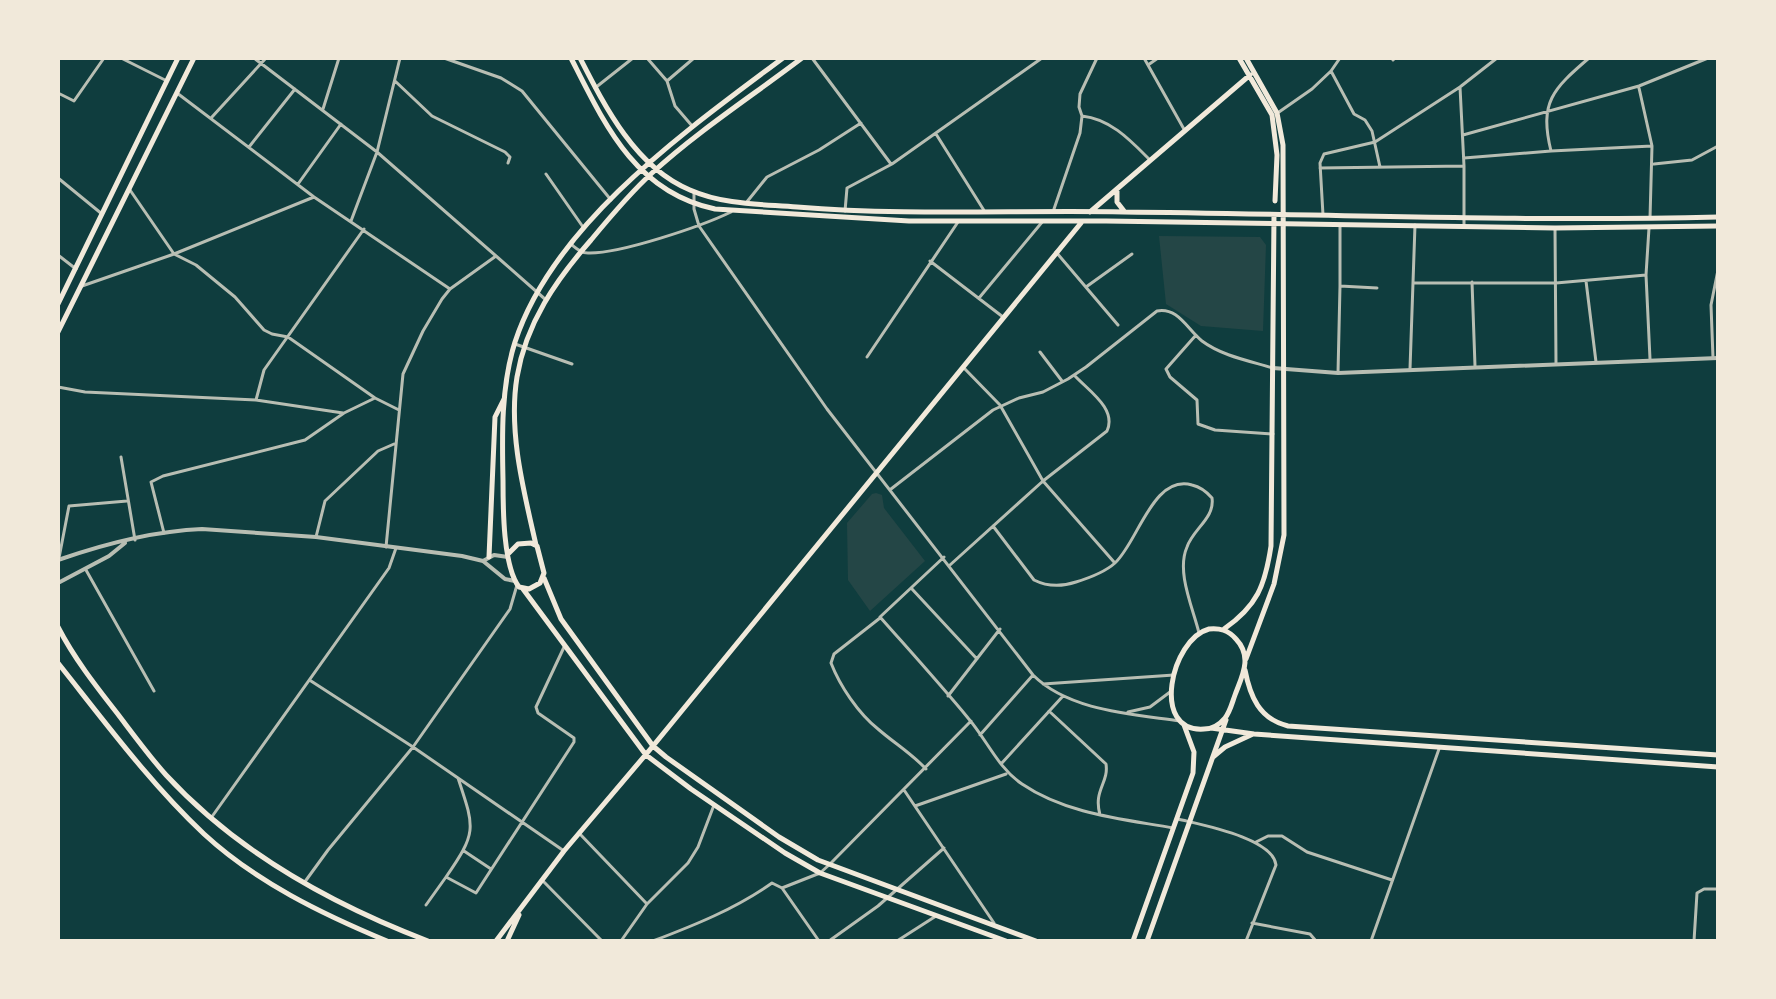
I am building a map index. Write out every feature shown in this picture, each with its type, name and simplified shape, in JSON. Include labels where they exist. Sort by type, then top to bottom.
[{"type":"main road","points":[[58,304],[178,58]]},
{"type":"main road","points":[[58,332],[194,58]]},
{"type":"main road","points":[[571,58],[596,107],[639,170],[661,188],[693,203],[732,211],[958,222],[1555,228],[1718,226]]},
{"type":"main road","points":[[580,58],[595,88],[647,162],[655,170],[694,192],[723,201],[845,211],[987,214],[1125,212],[1718,217]]},
{"type":"main road","points":[[783,58],[647,162],[572,245],[537,293],[515,344],[504,399],[503,513],[509,555],[518,585],[646,755],[714,805],[820,873],[1006,941]]},
{"type":"main road","points":[[802,58],[647,177],[581,251],[546,300],[525,347],[517,377],[516,432],[544,578],[561,619],[653,746],[779,837],[829,865],[1036,941]]},
{"type":"main road","points":[[1239,58],[1274,114],[1277,155],[1275,201]]},
{"type":"main road","points":[[1147,941],[1271,596],[1282,551],[1283,145],[1274,114],[1246,58]]},
{"type":"main road","points":[[496,939],[541,879],[646,755],[1089,212],[1250,75]]},
{"type":"main road","points":[[1117,189],[1117,202],[1125,212]]},
{"type":"main road","points":[[1133,941],[1195,761],[1194,752],[1174,709],[1170,692],[1174,675],[1187,643],[1199,633],[1224,629],[1241,617],[1256,599],[1268,564],[1272,531],[1274,215]]},
{"type":"main road","points":[[486,559],[495,417],[504,399]]},
{"type":"main road","points":[[509,555],[518,544],[537,546]]},
{"type":"main road","points":[[518,585],[535,587],[544,578]]},
{"type":"main road","points":[[58,627],[86,673],[135,737],[166,775],[211,818],[254,852],[304,883],[352,910],[428,941]]},
{"type":"main road","points":[[1224,629],[1239,641],[1246,659]]},
{"type":"main road","points":[[58,663],[142,769],[206,835],[252,871],[287,893],[348,925],[387,941]]},
{"type":"main road","points":[[1245,670],[1252,699],[1266,716],[1288,726],[1718,755]]},
{"type":"main road","points":[[1211,728],[1227,717]]},
{"type":"main road","points":[[1182,723],[1199,729],[1254,734],[1718,767]]},
{"type":"main road","points":[[1212,757],[1225,747],[1254,734]]},
{"type":"main road","points":[[508,940],[520,910]]},
{"type":"street","points":[[58,93],[74,101],[104,58]]},
{"type":"street","points":[[121,58],[167,81]]},
{"type":"street","points":[[254,58],[377,152],[546,300]]},
{"type":"street","points":[[211,118],[266,58]]},
{"type":"street","points":[[323,109],[339,58]]},
{"type":"street","points":[[351,221],[377,152],[400,58]]},
{"type":"street","points":[[444,58],[501,78],[522,91],[611,200]]},
{"type":"street","points":[[595,88],[633,58]]},
{"type":"street","points":[[647,58],[667,81],[675,106],[693,127]]},
{"type":"street","points":[[667,81],[694,58]]},
{"type":"street","points":[[812,58],[892,164]]},
{"type":"street","points":[[845,211],[846,189],[892,164],[1042,58]]},
{"type":"street","points":[[1052,213],[1075,153],[1082,116],[1080,94],[1097,58]]},
{"type":"street","points":[[1144,58],[1185,131]]},
{"type":"street","points":[[1148,65],[1158,58]]},
{"type":"street","points":[[1274,114],[1312,89],[1340,58]]},
{"type":"street","points":[[1323,215],[1320,168],[1324,154],[1375,142],[1460,87],[1495,58]]},
{"type":"street","points":[[1551,151],[1546,112],[1560,86],[1589,58]]},
{"type":"street","points":[[1463,135],[1639,86],[1708,58]]},
{"type":"street","points":[[1331,71],[1351,110],[1367,123],[1380,167]]},
{"type":"street","points":[[395,81],[425,112],[505,152],[510,157],[508,163]]},
{"type":"street","points":[[1639,86],[1652,146],[1650,218]]},
{"type":"street","points":[[1460,87],[1464,225]]},
{"type":"street","points":[[249,147],[295,89]]},
{"type":"street","points":[[177,93],[314,197],[450,289]]},
{"type":"street","points":[[1082,116],[1109,124],[1150,160]]},
{"type":"street","points":[[746,203],[767,177],[819,150],[861,123]]},
{"type":"street","points":[[298,184],[341,124]]},
{"type":"street","points":[[936,134],[987,214]]},
{"type":"street","points":[[1464,158],[1652,146]]},
{"type":"street","points":[[1652,164],[1692,160],[1718,146]]},
{"type":"street","points":[[1320,168],[1464,166]]},
{"type":"street","points":[[546,174],[585,230]]},
{"type":"street","points":[[58,178],[102,214]]},
{"type":"street","points":[[128,188],[174,254],[196,265],[235,297],[264,330],[288,337],[375,398],[399,410]]},
{"type":"street","points":[[694,192],[693,203],[699,226],[827,409],[1033,675],[1064,695],[1124,712],[1182,723]]},
{"type":"street","points":[[82,286],[174,254],[314,197]]},
{"type":"street","points":[[572,245],[591,253],[621,247],[699,226],[732,211]]},
{"type":"street","points":[[979,298],[1043,221]]},
{"type":"street","points":[[867,357],[958,222]]},
{"type":"street","points":[[1338,373],[1340,224]]},
{"type":"street","points":[[1410,370],[1415,225]]},
{"type":"street","points":[[1555,228],[1556,364]]},
{"type":"street","points":[[1649,228],[1646,275],[1650,359]]},
{"type":"street","points":[[256,400],[264,370],[364,229]]},
{"type":"street","points":[[1056,252],[1118,325]]},
{"type":"street","points":[[1086,287],[1132,254]]},
{"type":"street","points":[[58,255],[76,269]]},
{"type":"street","points":[[386,547],[402,382],[407,364],[434,310],[450,289],[496,256]]},
{"type":"street","points":[[930,261],[1003,317]]},
{"type":"street","points":[[891,489],[1000,405],[1043,392],[1063,382],[1157,311],[1174,313],[1213,347],[1284,370],[1338,373],[1715,358],[1711,305],[1718,270]]},
{"type":"street","points":[[1413,283],[1556,283],[1646,275]]},
{"type":"street","points":[[1586,281],[1596,362]]},
{"type":"street","points":[[1472,282],[1475,367]]},
{"type":"street","points":[[1340,286],[1377,288]]},
{"type":"street","points":[[1196,335],[1166,369],[1170,377],[1197,400],[1198,424],[1215,430],[1273,434]]},
{"type":"street","points":[[515,344],[572,364]]},
{"type":"street","points":[[1040,352],[1063,382]]},
{"type":"street","points":[[963,367],[1000,405],[1043,481],[1115,563]]},
{"type":"street","points":[[950,565],[1043,481],[1100,438],[1111,421],[1109,412],[1074,375]]},
{"type":"street","points":[[58,387],[85,392],[256,400],[344,413]]},
{"type":"street","points":[[164,533],[151,482],[305,440],[344,413],[375,398]]},
{"type":"street","points":[[316,537],[325,501],[378,451],[396,444]]},
{"type":"street","points":[[121,457],[135,540]]},
{"type":"street","points":[[993,526],[1027,571],[1043,585],[1073,583],[1115,563],[1166,489],[1182,483],[1206,491],[1212,498],[1212,511],[1186,547],[1184,559],[1199,633]]},
{"type":"street","points":[[127,501],[69,506],[58,560],[109,543],[202,529],[316,537],[486,559],[509,555]]},
{"type":"street","points":[[58,583],[86,570],[127,541]]},
{"type":"street","points":[[211,818],[389,568],[396,548]]},
{"type":"street","points":[[926,769],[863,714],[831,663],[834,654],[912,589],[944,557]]},
{"type":"street","points":[[304,883],[413,747],[510,609],[518,585],[505,579],[486,559]]},
{"type":"street","points":[[86,570],[154,691]]},
{"type":"street","points":[[912,589],[977,659]]},
{"type":"street","points":[[880,617],[971,721],[1007,773],[1024,786],[1049,799],[1100,815],[1173,828]]},
{"type":"street","points":[[948,696],[1000,629]]},
{"type":"street","points":[[446,877],[476,893],[574,742],[574,738],[538,713],[536,707],[565,645]]},
{"type":"street","points":[[980,735],[1033,675]]},
{"type":"street","points":[[1043,684],[1174,675]]},
{"type":"street","points":[[310,681],[413,747],[564,851]]},
{"type":"street","points":[[1124,712],[1150,707],[1170,692]]},
{"type":"street","points":[[1001,764],[1064,695]]},
{"type":"street","points":[[1049,711],[1106,764],[1107,771],[1097,798],[1100,815]]},
{"type":"street","points":[[782,888],[820,873],[971,721]]},
{"type":"street","points":[[1371,941],[1440,746]]},
{"type":"street","points":[[915,806],[1007,773]]},
{"type":"street","points":[[426,905],[469,841],[472,826],[458,778]]},
{"type":"street","points":[[904,790],[996,926]]},
{"type":"street","points":[[621,941],[647,904],[688,863],[698,847],[714,805]]},
{"type":"street","points":[[1177,818],[1256,842],[1273,853],[1276,865],[1246,941]]},
{"type":"street","points":[[579,833],[647,904]]},
{"type":"street","points":[[1256,842],[1274,835],[1282,836],[1307,852],[1392,880]]},
{"type":"street","points":[[829,941],[887,898],[944,848]]},
{"type":"street","points":[[464,851],[491,869]]},
{"type":"street","points":[[541,879],[602,941]]},
{"type":"street","points":[[653,941],[719,915],[772,883],[782,888],[819,941]]},
{"type":"street","points":[[1694,941],[1697,893],[1704,889],[1718,889]]},
{"type":"street","points":[[897,941],[936,916]]},
{"type":"street","points":[[1252,923],[1310,934],[1316,941]]},
{"type":"street","points":[[911,933],[916,941]]},
{"type":"shaded area","points":[[1159,236],[1260,237],[1266,245],[1263,331],[1201,326],[1166,304]]},
{"type":"shaded area","points":[[876,493],[882,495],[884,508],[925,561],[870,611],[848,580],[847,523]]}]
